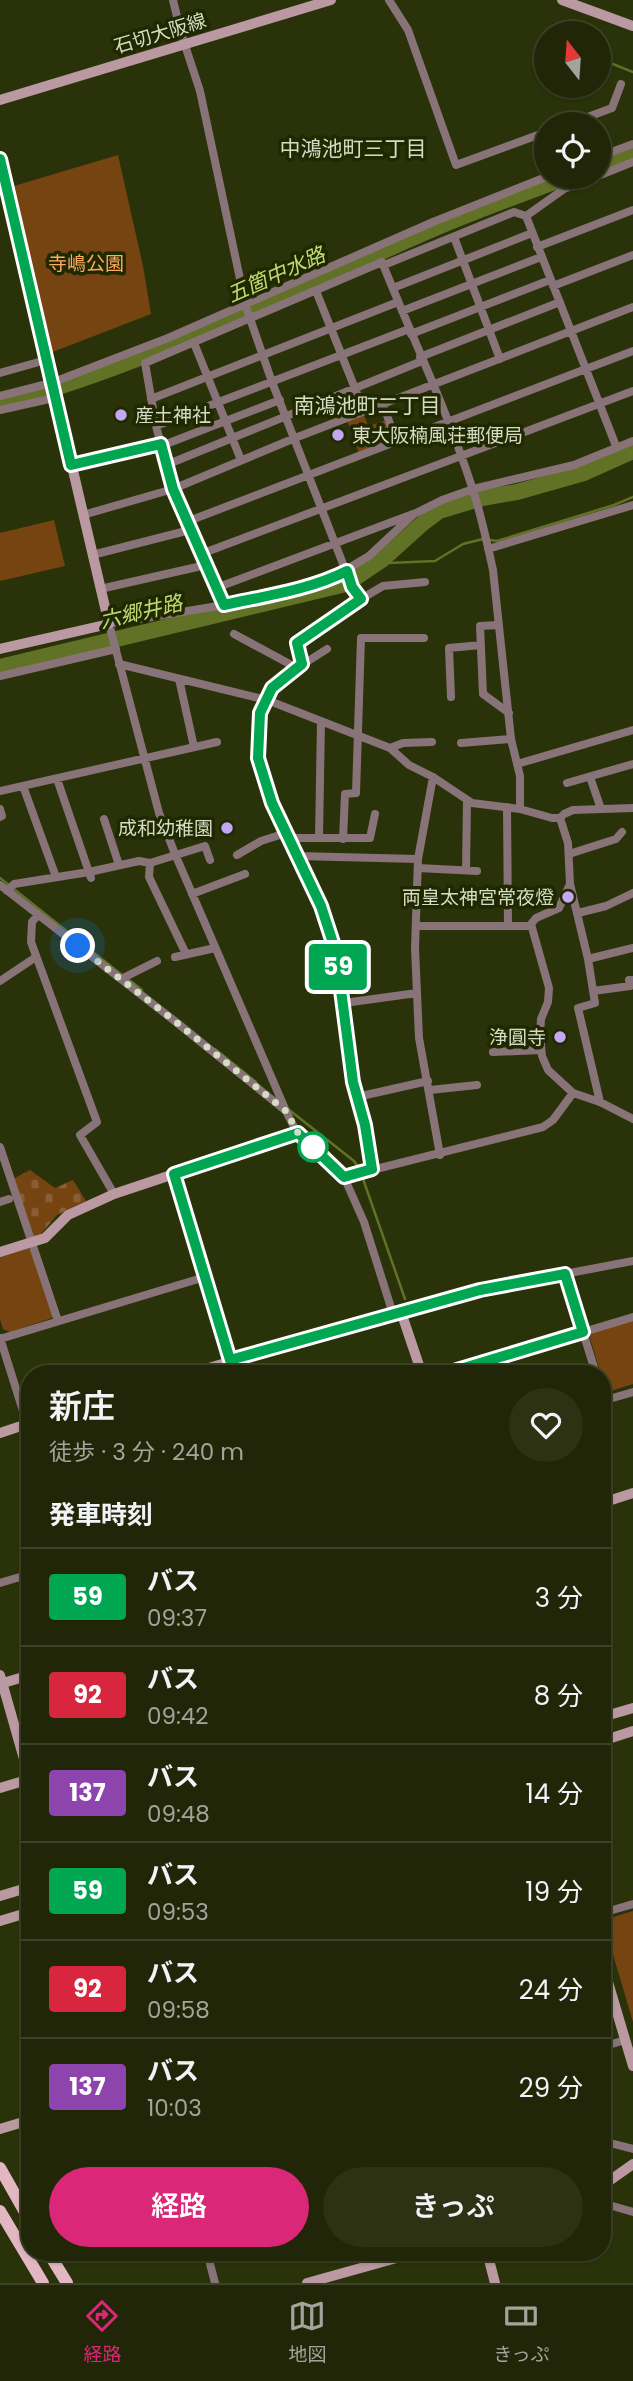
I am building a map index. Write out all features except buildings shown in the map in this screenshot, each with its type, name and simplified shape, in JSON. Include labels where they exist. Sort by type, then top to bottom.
[{"type":"main road","points":[[0,2168],[21,2205]]},
{"type":"main road","points":[[0,2211],[21,2246]]},
{"type":"main road","points":[[30,2261],[43,2283]]},
{"type":"main road","points":[[55,2261],[66,2283]]},
{"type":"street","points":[[173,0],[200,91],[245,305],[352,587],[361,599]]},
{"type":"street","name":"石切大阪線","points":[[0,100],[331,0]]},
{"type":"street","points":[[389,0],[411,37],[456,165],[534,136]]},
{"type":"street","points":[[562,0],[633,26]]},
{"type":"street","points":[[601,112],[612,108],[621,84]]},
{"type":"street","points":[[611,152],[633,144]]},
{"type":"street","points":[[611,170],[633,162]]},
{"type":"street","points":[[1,166],[100,589],[159,813],[286,1111],[298,1133],[344,1177],[418,1365]]},
{"type":"street","points":[[0,410],[53,390],[168,338],[534,182]]},
{"type":"street","points":[[526,216],[564,189]]},
{"type":"street","points":[[537,247],[633,210]]},
{"type":"street","points":[[384,265],[514,212],[526,216]]},
{"type":"street","points":[[526,216],[616,446]]},
{"type":"street","points":[[393,288],[532,233]]},
{"type":"street","points":[[454,237],[500,359]]},
{"type":"street","points":[[156,426],[341,355],[633,254]]},
{"type":"street","points":[[402,311],[541,257]]},
{"type":"street","points":[[224,605],[173,489],[156,426],[145,363],[383,262],[448,421],[478,509],[488,549],[499,625],[511,739],[520,776],[520,809]]},
{"type":"street","points":[[316,291],[364,411]]},
{"type":"street","points":[[151,399],[398,302]]},
{"type":"street","points":[[166,465],[560,302]]},
{"type":"street","points":[[83,515],[173,489],[295,438],[633,307]]},
{"type":"street","points":[[194,343],[241,460]]},
{"type":"street","points":[[92,555],[188,526],[309,475],[633,351]]},
{"type":"street","points":[[0,373],[46,360]]},
{"type":"street","points":[[0,396],[53,390]]},
{"type":"street","points":[[201,554],[633,391]]},
{"type":"street","points":[[71,465],[161,445],[280,400]]},
{"type":"street","points":[[383,404],[396,441]]},
{"type":"street","points":[[216,588],[414,514],[442,500],[574,465],[633,441]]},
{"type":"street","points":[[488,549],[633,505]]},
{"type":"street","points":[[0,649],[224,605],[332,578],[347,573],[369,556],[414,514]]},
{"type":"street","points":[[100,589],[206,565]]},
{"type":"street","points":[[300,666],[297,643],[361,599],[383,586],[425,582]]},
{"type":"street","points":[[499,625],[480,626],[483,694],[509,713]]},
{"type":"street","points":[[233,634],[300,666]]},
{"type":"street","points":[[343,839],[345,794],[356,793],[361,638],[424,638]]},
{"type":"street","points":[[451,697],[449,648],[481,645]]},
{"type":"street","points":[[0,676],[115,648]]},
{"type":"street","points":[[327,649],[272,688],[260,713],[258,758],[272,803],[321,906],[333,941],[344,1003],[347,1043],[372,1169]]},
{"type":"street","points":[[120,664],[267,700],[359,735],[390,748],[409,765],[433,777],[472,803],[520,809],[552,818],[560,818],[573,810],[633,807]]},
{"type":"street","points":[[179,679],[194,747]]},
{"type":"street","points":[[319,838],[321,721]]},
{"type":"street","points":[[517,764],[633,730]]},
{"type":"street","points":[[461,744],[511,739]]},
{"type":"street","points":[[0,791],[217,742]]},
{"type":"street","points":[[390,748],[403,743],[432,742]]},
{"type":"street","points":[[567,783],[633,764]]},
{"type":"street","points":[[433,777],[418,864],[417,993],[419,1038],[440,1155]]},
{"type":"street","points":[[590,777],[601,809]]},
{"type":"street","points":[[57,779],[90,875]]},
{"type":"street","points":[[23,786],[56,877]]},
{"type":"street","points":[[466,870],[467,800]]},
{"type":"street","points":[[507,807],[508,926]]},
{"type":"street","points":[[0,809],[0,817]]},
{"type":"street","points":[[237,855],[261,841],[287,835],[370,838],[375,814]]},
{"type":"street","points":[[560,818],[569,854],[570,884],[588,959],[595,1003],[578,1008],[600,1102]]},
{"type":"street","points":[[104,819],[119,864]]},
{"type":"street","points":[[569,854],[616,839],[622,832]]},
{"type":"street","points":[[3,888],[56,877],[90,875],[119,864],[139,861],[150,863],[205,846],[210,860]]},
{"type":"street","points":[[297,856],[477,871]]},
{"type":"street","points":[[150,863],[149,877],[186,954]]},
{"type":"street","points":[[192,894],[245,874]]},
{"type":"street","points":[[570,884],[559,908],[536,918],[531,926],[549,988],[548,1002],[541,1019],[541,1050],[548,1070],[573,1093],[600,1102],[633,1119]]},
{"type":"street","points":[[3,888],[286,1111]]},
{"type":"street","points":[[578,913],[606,906],[633,893]]},
{"type":"street","points":[[38,915],[32,922],[31,942],[97,1122],[80,1135],[114,1194]]},
{"type":"street","points":[[416,926],[531,926]]},
{"type":"street","points":[[174,957],[215,948]]},
{"type":"street","points":[[588,959],[633,948]]},
{"type":"street","points":[[0,981],[36,957]]},
{"type":"street","points":[[121,979],[157,961]]},
{"type":"street","points":[[593,991],[630,986],[629,980],[633,980]]},
{"type":"street","points":[[344,1003],[417,993]]},
{"type":"street","points":[[493,1052],[541,1050]]},
{"type":"street","points":[[357,1097],[428,1081]]},
{"type":"street","points":[[430,1090],[477,1085]]},
{"type":"street","points":[[344,1177],[543,1127],[553,1120],[573,1093]]},
{"type":"street","points":[[0,1252],[45,1238],[68,1215],[114,1194],[298,1133]]},
{"type":"street","points":[[0,1147],[58,1321]]},
{"type":"street","points":[[174,1174],[230,1360]]},
{"type":"street","points":[[220,1365],[230,1360],[480,1290],[633,1261]]},
{"type":"street","points":[[565,1274],[593,1365]]},
{"type":"street","points":[[21,1402],[0,1338],[205,1277]]},
{"type":"street","points":[[474,1365],[633,1317]]},
{"type":"street","points":[[611,1396],[633,1392]]},
{"type":"street","points":[[0,1433],[21,1429]]},
{"type":"street","points":[[611,1500],[633,1493]]},
{"type":"street","points":[[0,1583],[21,1577]]},
{"type":"street","points":[[21,1677],[1,1681],[21,1749]]},
{"type":"street","points":[[611,1714],[633,1708]]},
{"type":"street","points":[[611,1738],[633,1731]]},
{"type":"street","points":[[0,1788],[21,1782]]},
{"type":"street","points":[[0,1896],[21,1890]]},
{"type":"street","points":[[611,1910],[633,1904]]},
{"type":"street","points":[[0,1921],[21,1915]]},
{"type":"street","points":[[611,1993],[633,2066]]},
{"type":"street","points":[[611,2044],[625,2040]]},
{"type":"street","points":[[0,2129],[21,2123]]},
{"type":"street","points":[[611,2143],[633,2149]]},
{"type":"street","points":[[611,2180],[633,2164]]},
{"type":"street","points":[[611,2206],[633,2213]]},
{"type":"street","points":[[209,2261],[215,2283]]},
{"type":"street","points":[[307,2283],[386,2261]]},
{"type":"street","points":[[489,2261],[495,2283]]},
{"type":"green space","name":"寺嶋公園","points":[[118,155],[151,314],[50,353],[14,186]]},
{"type":"green space","points":[[363,413],[368,426],[387,420],[395,440],[359,453],[347,420]]},
{"type":"green space","points":[[54,520],[65,566],[0,581],[0,533]]},
{"type":"green space","points":[[30,1170],[55,1188],[73,1180],[86,1201],[57,1215],[40,1235],[34,1237],[13,1179]]},
{"type":"green space","points":[[29,1248],[33,1251],[54,1311],[52,1318],[10,1332],[3,1329],[0,1319],[0,1257]]},
{"type":"green space","points":[[633,1320],[633,1384],[611,1391],[611,1365],[598,1365],[590,1338],[592,1332]]},
{"type":"green space","points":[[633,1911],[633,2022],[611,1948],[611,1918]]},
{"type":"waterway","points":[[611,63],[633,72]]},
{"type":"waterway","name":"五箇中水路","points":[[611,160],[633,151]]},
{"type":"waterway","name":"五箇中水路","points":[[0,404],[55,388],[162,349],[442,225],[536,189]]},
{"type":"waterway","name":"六郷井路","points":[[0,667],[346,584],[383,559],[439,511],[584,473],[633,451]]},
{"type":"waterway","points":[[489,540],[497,541],[633,497]]},
{"type":"waterway","points":[[383,559],[389,563],[435,561],[463,544],[483,539]]},
{"type":"waterway","points":[[0,878],[122,975]]},
{"type":"waterway","points":[[128,979],[142,990]]},
{"type":"waterway","points":[[215,1049],[256,1082]]},
{"type":"waterway","points":[[288,1109],[354,1161],[360,1170]]},
{"type":"waterway","points":[[362,1176],[405,1299]]},
{"type":"bus line","name":"59","points":[[0,159],[71,465],[161,444],[173,489],[224,605],[301,587],[347,571],[352,587],[361,599],[297,643],[302,664],[272,688],[260,713],[257,734],[258,758],[272,803],[321,906],[336,952],[353,1082],[365,1125],[372,1169],[344,1177],[298,1133],[174,1174],[230,1360],[480,1290],[565,1274],[583,1332],[474,1365]]},
{"type":"place","name":"産土神社","points":[[121,415]]},
{"type":"place","name":"東大阪楠風荘郵便局","points":[[338,435]]},
{"type":"place","name":"成和幼稚園","points":[[227,828]]},
{"type":"place","name":"両皇太神宮常夜燈","points":[[568,897]]},
{"type":"place","name":"浄圓寺","points":[[560,1037]]},
{"type":"district","name":"中鴻池町三丁目","points":[[353,149]]},
{"type":"district","name":"南鴻池町二丁目","points":[[367,406]]},
{"type":"route","points":[[78,946],[286,1111],[298,1133],[313,1147]]}]
